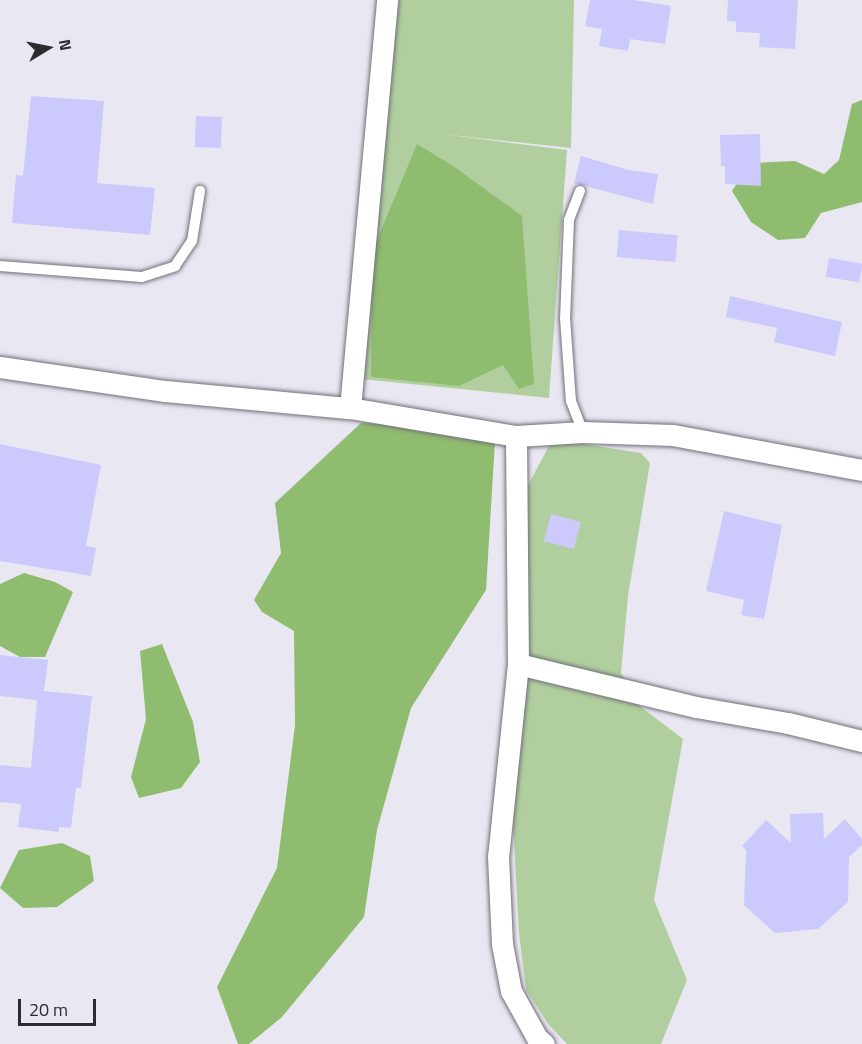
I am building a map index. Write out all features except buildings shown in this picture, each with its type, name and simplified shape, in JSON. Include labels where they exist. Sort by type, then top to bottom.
[{"type":"street","points":[[350,408],[387,0]]},
{"type":"street","points":[[0,368],[165,391],[350,408],[516,436],[583,432],[673,435],[862,470]]},
{"type":"street","points":[[516,436],[518,664],[498,856],[502,944],[511,991],[537,1038],[544,1044]]},
{"type":"street","points":[[518,664],[696,707],[788,723],[862,741]]},
{"type":"lane","points":[[0,266],[142,277],[175,266],[192,241],[200,191]]},
{"type":"lane","points":[[580,191],[569,220],[565,318],[570,401],[583,432]]},
{"type":"green space","points":[[385,0],[574,0],[571,148],[442,134],[567,150],[549,398],[361,379]]},
{"type":"green space","points":[[862,100],[862,202],[821,213],[805,238],[778,240],[751,222],[732,191],[750,163],[795,161],[824,174],[839,160],[852,104]]},
{"type":"green space","points":[[417,144],[453,166],[522,216],[534,384],[519,389],[503,365],[459,386],[371,377],[372,252]]},
{"type":"green space","points":[[361,423],[458,426],[495,441],[486,590],[411,708],[377,830],[364,917],[282,1017],[249,1044],[238,1044],[217,987],[277,868],[295,725],[294,631],[262,612],[254,600],[281,553],[275,503]]},
{"type":"green space","points":[[570,442],[641,453],[650,463],[628,596],[621,673],[637,704],[683,739],[654,900],[687,980],[661,1044],[567,1044],[549,1025],[526,990],[519,933],[512,802],[527,487],[550,444]]},
{"type":"green space","points":[[24,573],[55,582],[73,592],[45,657],[20,657],[0,646],[0,584]]},
{"type":"green space","points":[[162,644],[193,722],[200,762],[181,788],[139,798],[131,777],[146,719],[140,651]]},
{"type":"green space","points":[[62,843],[90,856],[94,881],[57,907],[23,908],[0,888],[19,850]]}]
